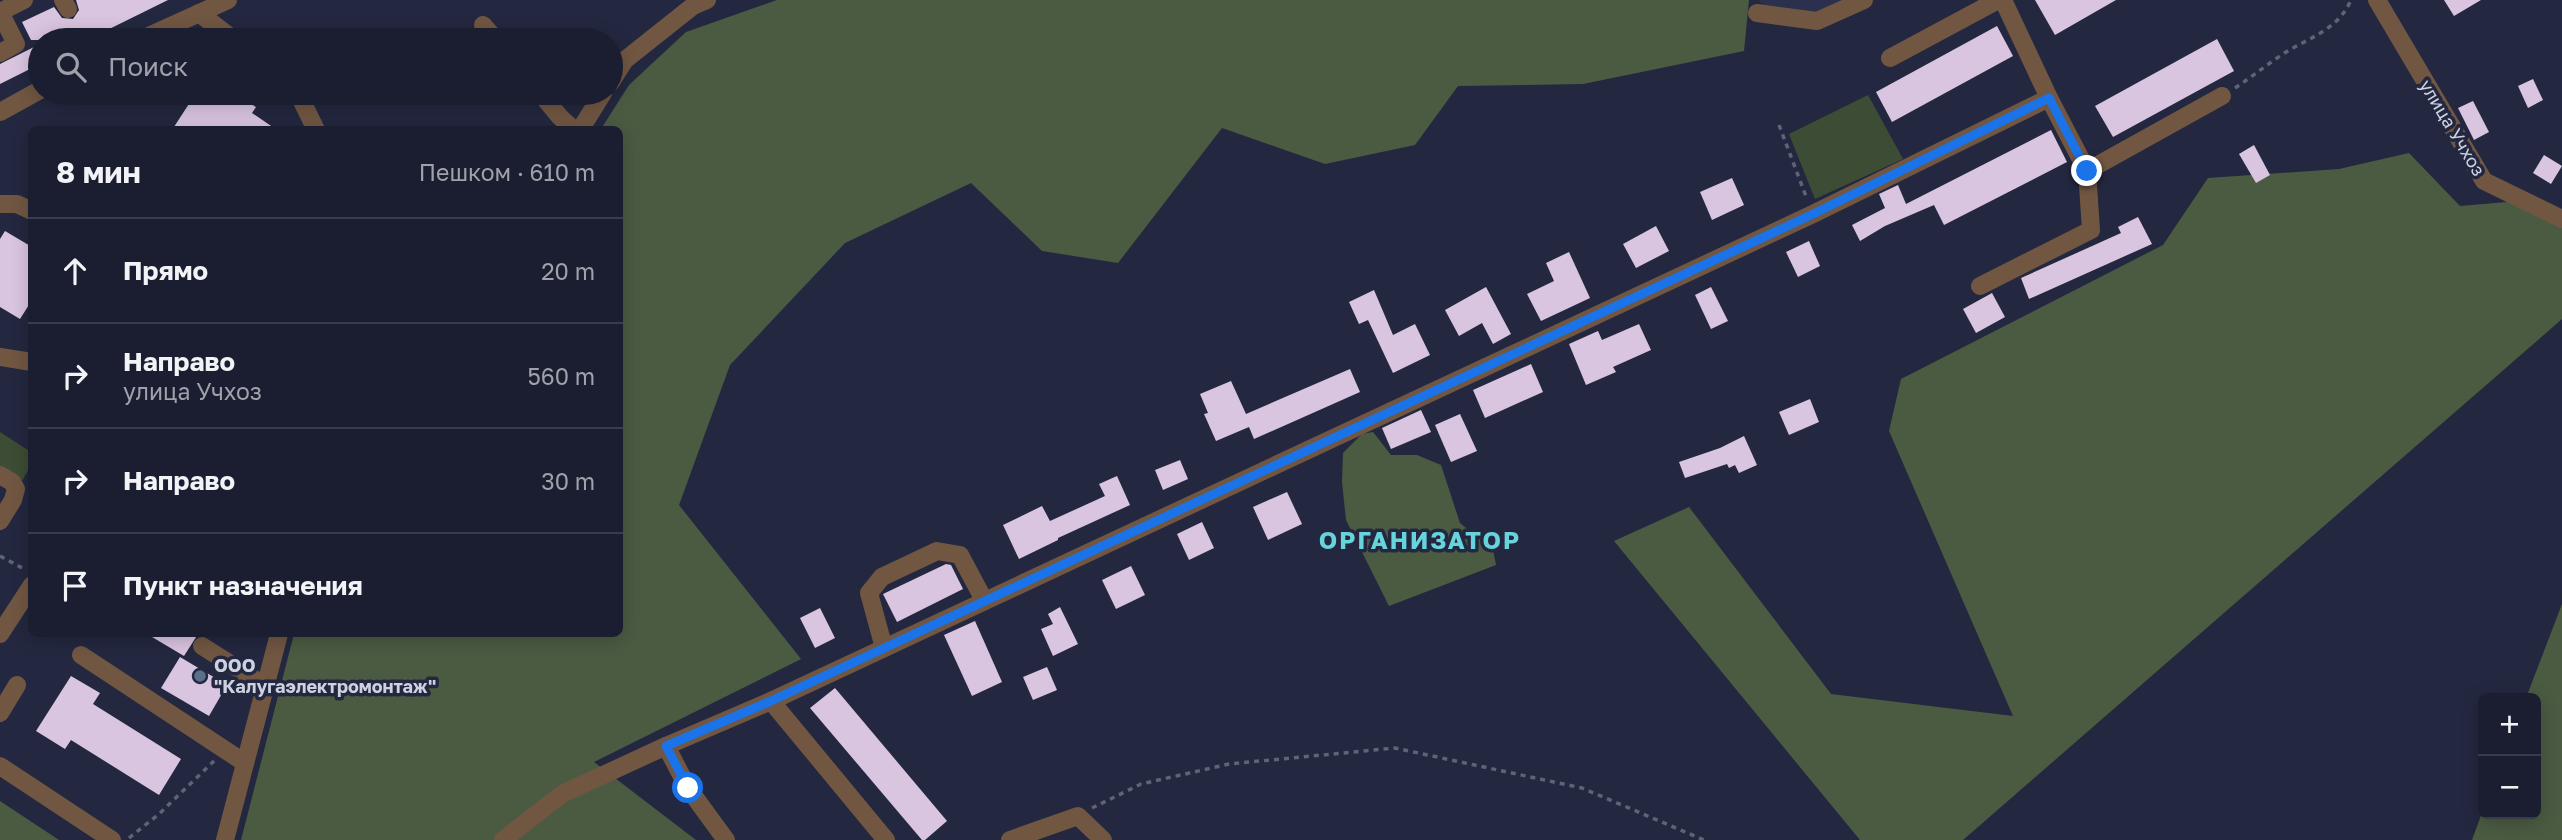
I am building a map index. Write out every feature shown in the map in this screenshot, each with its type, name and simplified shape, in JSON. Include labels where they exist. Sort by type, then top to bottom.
[{"type":"street","points":[[0,53],[16,44],[0,12],[24,0]]},
{"type":"street","points":[[166,28],[228,0]]},
{"type":"street","points":[[1757,13],[1817,21],[1864,0]]},
{"type":"street","points":[[1891,58],[2001,0],[2087,171],[2091,230],[1980,286]]},
{"type":"street","name":"улица Учхоз","points":[[2377,0],[2484,181],[2562,219]]},
{"type":"street","points":[[623,63],[698,2]]},
{"type":"street","points":[[199,13],[218,28]]},
{"type":"street","points":[[2087,171],[2222,96]]},
{"type":"street","points":[[0,112],[28,97]]},
{"type":"street","points":[[503,840],[562,794],[771,701],[1813,214],[2049,98]]},
{"type":"street","points":[[304,105],[314,126]]},
{"type":"street","points":[[550,105],[572,126]]},
{"type":"street","points":[[580,126],[595,105]]},
{"type":"street","points":[[0,204],[17,204],[28,209]]},
{"type":"street","points":[[0,357],[28,361]]},
{"type":"street","points":[[0,475],[12,482],[16,489],[13,500],[0,521]]},
{"type":"street","points":[[884,648],[869,593],[882,577],[937,551],[960,555],[984,600]]},
{"type":"street","points":[[0,634],[28,591]]},
{"type":"street","points":[[225,840],[278,637]]},
{"type":"street","points":[[202,646],[265,686]]},
{"type":"street","points":[[81,655],[245,763]]},
{"type":"street","points":[[0,713],[17,685]]},
{"type":"street","points":[[771,701],[886,840]]},
{"type":"street","points":[[666,746],[688,788],[726,840]]},
{"type":"street","points":[[0,766],[112,840]]},
{"type":"street","points":[[1010,840],[1078,816],[1102,840]]},
{"type":"path","points":[[2222,96],[2281,55],[2332,27],[2346,12],[2351,0]]},
{"type":"path","points":[[1779,125],[1813,214]]},
{"type":"path","points":[[0,556],[28,571]]},
{"type":"path","points":[[1078,816],[1141,784],[1228,764],[1395,748],[1582,788],[1704,840]]},
{"type":"path","points":[[128,840],[159,814],[225,749]]},
{"type":"shaded area","points":[[1758,0],[1843,0],[1813,13],[1768,7]]},
{"type":"green space","points":[[777,0],[1749,0],[1744,51],[1583,84],[1458,86],[1415,145],[1325,164],[1222,128],[1118,263],[1042,251],[971,183],[845,243],[730,365],[679,505],[801,659],[594,762],[696,840],[241,840],[293,637],[623,637],[623,126],[603,126],[616,105],[623,105],[623,94],[629,85],[686,32]]},
{"type":"green space","points":[[1868,95],[1903,159],[1815,199],[1789,134]]},
{"type":"green space","points":[[2409,153],[2460,206],[2519,201],[2562,227],[2562,319],[1963,840],[1860,840],[1614,541],[1689,507],[1831,694],[2013,716],[1889,431],[1901,379],[2163,245],[2208,178],[2339,169]]},
{"type":"green space","points":[[0,432],[28,450],[28,470],[22,481],[0,467]]},
{"type":"green space","points":[[1373,432],[1391,455],[1417,455],[1441,465],[1460,523],[1493,550],[1496,565],[1389,606],[1346,520],[1342,482],[1343,453],[1362,434]]},
{"type":"green space","points":[[2562,604],[2562,840],[2472,840],[2480,819],[2541,819],[2541,693],[2528,693]]},
{"type":"green space","points":[[0,801],[59,840],[0,840]]},
{"type":"building","points":[[76,0],[168,0],[111,28],[28,28],[28,34],[22,22],[54,7],[62,18],[73,19],[79,10]]},
{"type":"building","points":[[2035,0],[2116,0],[2055,35]]},
{"type":"building","points":[[2444,0],[2481,0],[2454,16]]},
{"type":"building","points":[[1997,26],[2013,56],[1892,122],[1876,92]]},
{"type":"building","points":[[2217,39],[2234,71],[2113,137],[2095,106]]},
{"type":"building","points":[[28,50],[28,70],[0,84],[0,64]]},
{"type":"building","points":[[2533,79],[2543,100],[2528,108],[2518,86]]},
{"type":"building","points":[[2473,101],[2489,132],[2474,140],[2458,108]]},
{"type":"building","points":[[188,105],[253,105],[256,107],[252,113],[271,126],[175,126]]},
{"type":"building","points":[[2051,130],[2067,162],[1944,225],[1934,205],[1885,226],[1860,241],[1852,225],[1885,208],[1879,194],[1898,185],[1906,204]]},
{"type":"building","points":[[2254,145],[2270,175],[2256,183],[2239,154]]},
{"type":"building","points":[[2544,155],[2562,166],[2551,184],[2533,173]]},
{"type":"building","points":[[1732,178],[1744,205],[1712,220],[1700,192]]},
{"type":"building","points":[[2138,217],[2152,244],[2029,299],[2021,278],[2121,233],[2118,227]]},
{"type":"building","points":[[1656,226],[1669,251],[1636,268],[1623,244]]},
{"type":"building","points":[[5,231],[28,245],[28,306],[20,319],[0,307],[0,239]]},
{"type":"building","points":[[1809,241],[1820,266],[1798,277],[1786,252]]},
{"type":"building","points":[[1569,252],[1590,298],[1541,321],[1527,294],[1554,281],[1546,263]]},
{"type":"building","points":[[1486,287],[1511,334],[1493,344],[1482,323],[1459,336],[1445,310]]},
{"type":"building","points":[[1711,287],[1728,321],[1711,329],[1695,295]]},
{"type":"building","points":[[1374,290],[1393,335],[1415,324],[1430,355],[1393,373],[1368,320],[1359,324],[1349,302]]},
{"type":"building","points":[[1992,293],[2005,317],[1976,333],[1963,309]]},
{"type":"building","points":[[1639,324],[1651,350],[1613,367],[1616,372],[1586,385],[1569,344],[1598,331],[1602,340]]},
{"type":"building","points":[[1531,364],[1543,392],[1485,418],[1473,390]]},
{"type":"building","points":[[1350,369],[1360,392],[1254,439],[1249,427],[1216,441],[1204,414],[1208,413],[1200,394],[1231,381],[1246,414]]},
{"type":"building","points":[[1810,399],[1819,422],[1789,435],[1779,412]]},
{"type":"building","points":[[1421,410],[1431,432],[1391,449],[1382,428]]},
{"type":"building","points":[[1460,414],[1477,451],[1451,462],[1435,425]]},
{"type":"building","points":[[1744,436],[1757,465],[1739,473],[1735,465],[1729,468],[1727,464],[1685,478],[1679,462],[1720,448]]},
{"type":"building","points":[[1180,460],[1188,479],[1163,490],[1155,470]]},
{"type":"building","points":[[1117,476],[1130,505],[1019,559],[1003,525],[1042,506],[1050,521],[1105,496],[1099,484]]},
{"type":"building","points":[[1287,492],[1302,524],[1268,540],[1253,507]]},
{"type":"building","points":[[1202,522],[1214,548],[1189,560],[1177,534]]},
{"type":"building","points":[[946,564],[951,565],[963,589],[897,622],[883,594]]},
{"type":"building","points":[[1131,566],[1145,595],[1116,609],[1102,580]]},
{"type":"building","points":[[1060,607],[1078,644],[1053,656],[1041,629],[1053,624],[1048,614]]},
{"type":"building","points":[[820,608],[835,638],[815,648],[800,618]]},
{"type":"building","points":[[975,621],[1002,682],[972,696],[944,635]]},
{"type":"building","points":[[152,637],[196,637],[184,656]]},
{"type":"building","points":[[180,657],[227,685],[209,716],[161,688]]},
{"type":"building","points":[[1047,667],[1057,690],[1033,700],[1023,677]]},
{"type":"building","points":[[71,676],[100,693],[93,704],[181,759],[159,795],[71,740],[65,749],[36,731]]},
{"type":"building","points":[[835,688],[947,821],[925,840],[922,840],[810,708]]},
{"type":"place","name":"ООО \"Калугаэлектромонтаж\"","points":[[200,676]]},
{"type":"district","name":"ОРГАНИЗАТОР","points":[[1420,541]]},
{"type":"route","points":[[688,788],[666,746],[771,701],[1813,214],[2049,98],[2087,171]]}]
